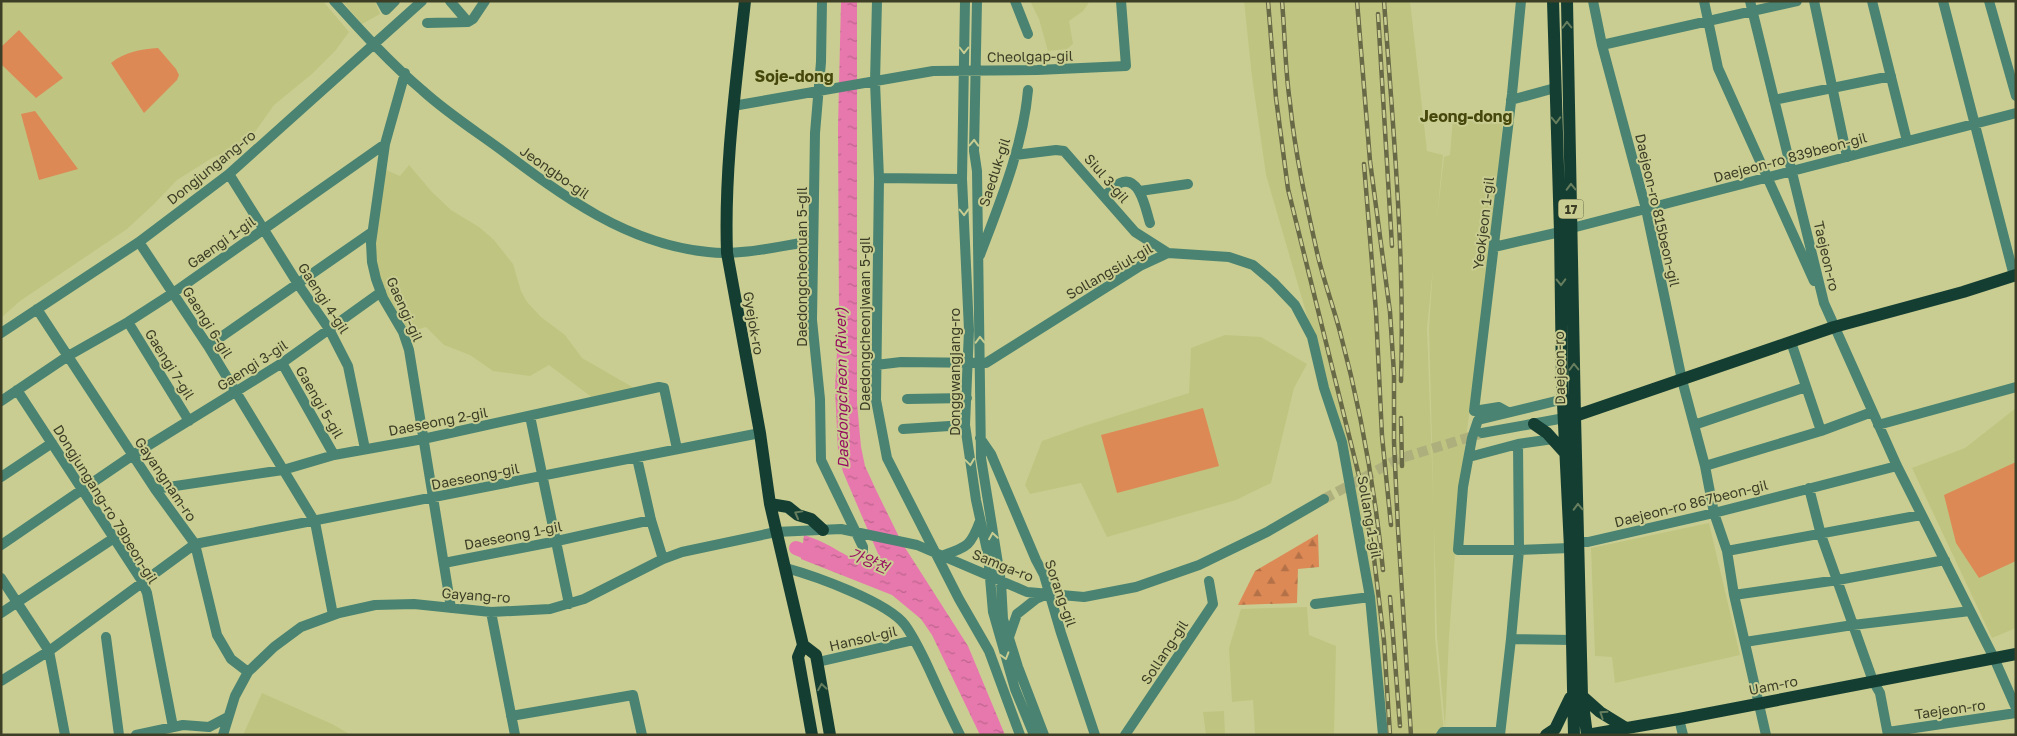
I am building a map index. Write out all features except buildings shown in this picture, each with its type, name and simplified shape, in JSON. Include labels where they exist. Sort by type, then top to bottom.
[{"type":"main road","name":"Gyejok-ro","points":[[746,1],[733,106],[726,229],[727,253],[760,433],[770,504],[803,645],[798,657],[812,735]]},
{"type":"main road","name":"Daejeon-ro","points":[[1553,1],[1555,88],[1566,230],[1578,694],[1574,735]]},
{"type":"main road","name":"Daejeon-ro","points":[[1567,1],[1566,230],[1562,383],[1570,418],[1565,453],[1575,545],[1572,640],[1578,694],[1587,735]]},
{"type":"main road","points":[[1570,418],[1834,327],[2015,276]]},
{"type":"main road","points":[[1534,424],[1547,433],[1565,453]]},
{"type":"main road","points":[[770,504],[788,506],[798,515],[811,519],[823,530]]},
{"type":"main road","name":"Gyejok-ro","points":[[803,645],[816,655],[818,662]]},
{"type":"main road","name":"Uam-ro","points":[[1587,735],[1623,732],[1679,719],[2016,654]]},
{"type":"main road","points":[[818,662],[830,735]]},
{"type":"main road","points":[[1546,735],[1555,729],[1565,711],[1578,694],[1623,732]]},
{"type":"street","name":"Jeongbo-gil","points":[[334,1],[373,45],[421,90],[555,190],[594,215],[644,238],[706,252],[727,253],[813,240]]},
{"type":"street","points":[[381,1],[386,10],[395,1]]},
{"type":"street","name":"Dongjungang-ro","points":[[1,333],[139,242],[229,174],[422,1]]},
{"type":"street","points":[[450,1],[468,22]]},
{"type":"street","points":[[427,23],[468,22],[473,19],[485,1]]},
{"type":"street","name":"Daedongcheonuan 5-gil","points":[[822,1],[821,90],[815,134],[812,320],[820,399],[821,460],[863,547],[863,552]]},
{"type":"street","name":"Daedongcheonjwaan 5-gil","points":[[877,1],[873,82],[879,178],[876,406],[887,458],[959,599],[989,651],[1020,735]]},
{"type":"street","name":"Donggwangjang-ro","points":[[964,1],[962,179],[969,330],[965,425],[980,522],[988,554],[993,612],[1015,689],[1034,735]]},
{"type":"street","name":"Donggwangjang-ro","points":[[977,1],[974,151],[977,171],[980,458],[1001,582],[1004,619],[1018,668],[1044,735]]},
{"type":"street","points":[[1015,1],[1028,34]]},
{"type":"street","name":"Cheolgap-gil","points":[[821,90],[933,71],[1037,70],[1126,66],[1121,1]]},
{"type":"street","name":"Yeokjeon 1-gil","points":[[1508,412],[1499,407],[1474,411],[1521,1]]},
{"type":"street","name":"Daejeon-ro 815beon-gil","points":[[1593,1],[1602,45],[1646,209],[1682,380],[1714,513],[1727,551],[1734,595],[1766,735]]},
{"type":"street","points":[[1704,1],[1718,68],[1824,303]]},
{"type":"street","points":[[1602,45],[1708,21],[1752,6],[1797,1]]},
{"type":"street","points":[[1814,1],[1847,157]]},
{"type":"street","points":[[1872,1],[1907,141]]},
{"type":"street","points":[[1989,1],[2016,96]]},
{"type":"street","points":[[1945,2],[1974,124],[2015,276]]},
{"type":"street","name":"Taejeon-ro","points":[[1752,6],[1824,303],[1897,466],[1994,658],[2016,708]]},
{"type":"street","name":"Gaengi-gil","points":[[404,73],[385,144],[372,232],[372,262],[381,292],[403,332],[409,350],[432,499]]},
{"type":"street","points":[[1774,100],[1891,76]]},
{"type":"street","points":[[1511,100],[1555,88]]},
{"type":"street","points":[[733,106],[821,90]]},
{"type":"street","name":"Saeduk-gil","points":[[978,261],[1026,119],[1028,90]]},
{"type":"street","name":"Daejeon-ro 839beon-gil","points":[[1494,247],[2016,113]]},
{"type":"street","name":"Gaengi 1-gil","points":[[1,401],[68,356],[174,293],[385,144]]},
{"type":"street","name":"Siul 3-gil","points":[[1015,155],[1056,150],[1064,151],[1135,232],[1168,253]]},
{"type":"street","name":"Gaengi 4-gil","points":[[229,174],[298,284],[329,329],[348,366],[365,449]]},
{"type":"street","points":[[879,178],[962,179]]},
{"type":"street","points":[[1104,196],[1124,182],[1135,186],[1140,191],[1150,223]]},
{"type":"street","points":[[1140,191],[1188,184]]},
{"type":"street","points":[[208,346],[372,232]]},
{"type":"street","name":"Gaengi 6-gil","points":[[139,242],[208,346],[315,522]]},
{"type":"street","name":"Sollangsiul-gil","points":[[876,365],[901,362],[986,363],[1140,266],[1168,253],[1229,257],[1253,265],[1274,282],[1296,305],[1312,337],[1324,388],[1342,442]]},
{"type":"street","name":"Gaengi 3-gil","points":[[1,545],[133,455],[282,363],[381,292]]},
{"type":"street","name":"Gayangnam-ro","points":[[37,309],[155,489],[195,544],[217,635],[231,659],[248,672]]},
{"type":"street","name":"Gaengi 7-gil","points":[[128,322],[189,421]]},
{"type":"street","points":[[1791,342],[1821,431]]},
{"type":"street","name":"Gaengi 5-gil","points":[[282,363],[334,456]]},
{"type":"street","points":[[1534,424],[1549,415],[1562,383]]},
{"type":"street","name":"Daeseong 2-gil","points":[[155,489],[283,470],[365,449],[423,439],[659,386],[664,388],[677,449]]},
{"type":"street","points":[[1694,425],[1806,387]]},
{"type":"street","points":[[1878,425],[2016,387]]},
{"type":"street","name":"Dongjungang-ro 79beon-gil","points":[[17,390],[142,581],[147,593],[173,727]]},
{"type":"street","points":[[907,399],[967,398]]},
{"type":"street","points":[[1553,439],[1518,444],[1469,457],[1475,425],[1478,420],[1556,401]]},
{"type":"street","points":[[1704,466],[1821,431],[1872,412]]},
{"type":"street","points":[[530,416],[544,476],[569,604]]},
{"type":"street","points":[[1482,433],[1570,418]]},
{"type":"street","points":[[903,429],[965,425]]},
{"type":"street","name":"Daeseong-gil","points":[[195,544],[315,522],[760,433]]},
{"type":"street","name":"Sorang-gil","points":[[980,437],[991,454],[1044,575],[1048,594],[1095,735]]},
{"type":"street","name":"Sollang 1-gil","points":[[1342,442],[1370,598],[1383,735]]},
{"type":"street","points":[[1,477],[52,443]]},
{"type":"street","points":[[1441,735],[1444,732],[1499,734],[1512,639],[1519,550],[1518,444]]},
{"type":"street","name":"Daejeon-ro 867beon-gil","points":[[1469,457],[1463,487],[1458,550],[1519,550],[1575,545],[1714,513],[1897,466]]},
{"type":"street","points":[[637,458],[651,520],[663,559]]},
{"type":"street","points":[[1808,488],[1821,535],[1873,681],[1880,693],[1888,733]]},
{"type":"street","points":[[432,499],[451,608]]},
{"type":"street","name":"Samga-ro","points":[[776,532],[841,529],[898,540],[944,555],[1027,592],[1084,597],[1136,587],[1199,565],[1267,532],[1324,499]]},
{"type":"street","points":[[1727,551],[1921,515]]},
{"type":"street","name":"Daeseong 1-gil","points":[[444,563],[651,520]]},
{"type":"street","points":[[315,522],[333,616]]},
{"type":"street","points":[[944,555],[961,549],[972,540],[980,522]]},
{"type":"street","name":"Gayang-ro","points":[[222,735],[235,696],[248,672],[274,647],[301,627],[374,605],[414,604],[491,612],[550,609],[569,604],[609,588],[663,559],[709,545],[776,532]]},
{"type":"street","points":[[1,613],[114,538]]},
{"type":"street","points":[[1,681],[49,650],[195,544]]},
{"type":"street","points":[[1734,595],[1838,580],[1944,560]]},
{"type":"street","points":[[786,568],[809,574],[857,594],[892,614],[904,624],[914,640],[960,735]]},
{"type":"street","points":[[1,578],[49,650],[65,735]]},
{"type":"street","name":"Sollang-gil","points":[[1125,735],[1213,604],[1208,581]]},
{"type":"street","points":[[1009,637],[1017,614],[1036,599],[1048,594]]},
{"type":"street","points":[[1315,604],[1370,598]]},
{"type":"street","points":[[1745,642],[1970,610]]},
{"type":"street","points":[[491,612],[515,735]]},
{"type":"street","points":[[106,637],[119,735]]},
{"type":"street","points":[[1512,639],[1572,640]]},
{"type":"street","name":"Hansol-gil","points":[[818,662],[914,640]]},
{"type":"street","points":[[511,716],[633,695],[642,735]]},
{"type":"street","name":"Taejeon-ro","points":[[1888,733],[2016,713]]},
{"type":"street","points":[[136,735],[173,727],[209,726],[228,717]]},
{"type":"street","points":[[1679,719],[1683,735]]},
{"type":"shaded area","points":[[1,1],[323,1],[349,32],[335,51],[312,74],[274,105],[247,143],[212,158],[177,180],[127,229],[20,301],[1,318]]},
{"type":"shaded area","points":[[342,1],[375,1],[380,14],[362,24]]},
{"type":"shaded area","points":[[1030,1],[1090,1],[1083,11],[1069,21],[1073,44],[1067,49],[1048,51],[1039,19]]},
{"type":"shaded area","points":[[1244,1],[1410,1],[1427,151],[1443,155],[1437,218],[1444,157],[1450,155],[1453,118],[1503,120],[1487,278],[1460,484],[1445,727],[1437,636],[1434,522],[1435,637],[1444,734],[1385,735],[1347,453],[1266,175],[1252,77]],"holes":[[[1433,268],[1429,328],[1434,512],[1427,328]]]},
{"type":"shaded area","points":[[409,165],[432,192],[451,210],[479,227],[494,240],[513,264],[521,291],[527,302],[541,317],[565,335],[582,358],[634,388],[593,398],[549,365],[530,376],[493,371],[470,355],[444,345],[426,327],[405,333],[384,291],[374,261],[376,224],[386,170],[400,176]]},
{"type":"shaded area","points":[[1225,335],[1261,337],[1307,364],[1294,388],[1271,483],[1236,500],[1107,537],[1081,483],[1030,494],[1025,485],[1042,441],[1189,393],[1191,348]]},
{"type":"shaded area","points":[[2016,408],[2016,628],[1992,638],[1912,468],[1965,448]]},
{"type":"shaded area","points":[[1709,523],[1740,655],[1615,683],[1612,657],[1595,656],[1591,548]]},
{"type":"shaded area","points":[[1307,607],[1309,635],[1336,646],[1334,735],[1255,735],[1253,700],[1232,702],[1229,648],[1241,609]]},
{"type":"shaded area","points":[[262,693],[332,724],[351,735],[243,735]]},
{"type":"shaded area","points":[[1224,711],[1225,735],[1206,735],[1203,712]]},
{"type":"green space","points":[[19,30],[63,78],[36,98],[1,64],[1,47]]},
{"type":"green space","points":[[158,48],[179,75],[177,80],[144,113],[111,63],[133,52]]},
{"type":"green space","points":[[35,111],[78,169],[39,180],[21,114]]},
{"type":"green space","points":[[1203,408],[1219,466],[1117,493],[1101,435]]},
{"type":"green space","points":[[2016,462],[2016,561],[1979,578],[1956,543],[1944,495]]},
{"type":"green space","points":[[1318,534],[1319,567],[1298,569],[1297,603],[1238,605],[1255,571]]},
{"type":"water","name":"Daedongcheon (River)","points":[[841,1],[857,1],[857,403],[861,447],[865,466],[902,543],[968,646],[1005,735],[980,735],[932,635],[921,619],[892,595],[801,559],[804,535],[862,562],[877,562],[879,556],[843,472],[838,451],[835,389],[839,315],[838,127]]},
{"type":"waterway","name":"가양천","points":[[796,548],[818,557]]},
{"type":"tunnel","points":[[1324,499],[1398,459],[1480,434]]},
{"type":"railway","points":[[1268,1],[1276,98],[1288,189],[1360,480],[1374,558],[1384,641],[1390,735]]},
{"type":"railway","points":[[1282,1],[1287,78],[1298,159],[1319,262],[1348,361],[1361,420],[1376,510],[1383,570]]},
{"type":"railway","points":[[1357,1],[1370,161],[1390,312],[1394,374],[1394,442],[1398,529],[1411,735]]},
{"type":"railway","points":[[1384,1],[1400,238],[1401,381]]},
{"type":"railway","points":[[1378,14],[1392,246]]},
{"type":"railway","points":[[1364,164],[1376,312],[1382,436],[1391,525]]},
{"type":"railway","points":[[1401,418],[1402,466]]},
{"type":"railway","points":[[1390,597],[1400,726]]},
{"type":"district","name":"Soje-dong","points":[[794,76]]},
{"type":"district","name":"Jeong-dong","points":[[1466,116]]}]
